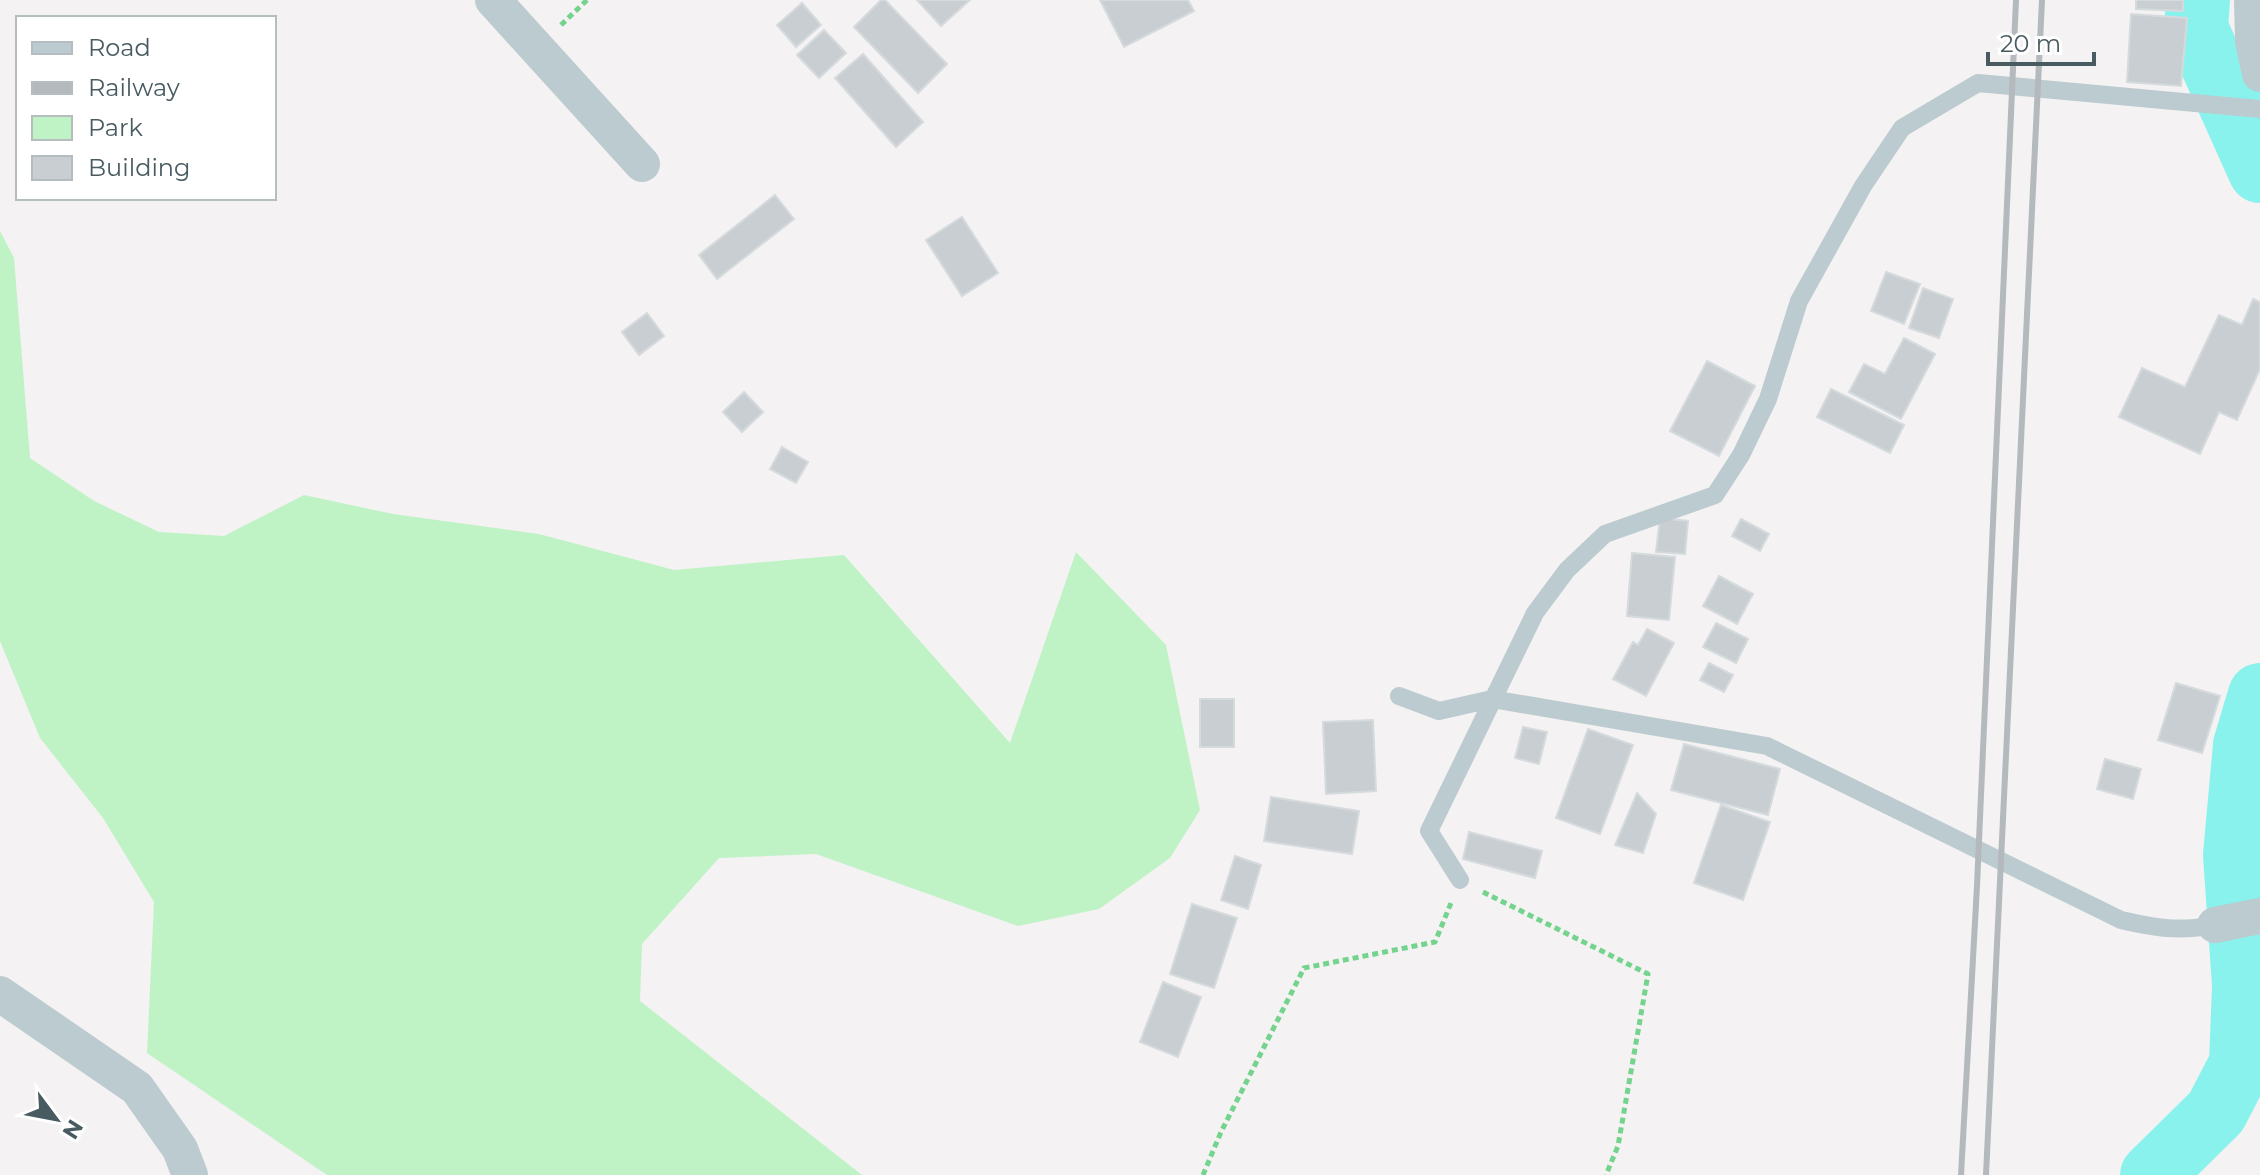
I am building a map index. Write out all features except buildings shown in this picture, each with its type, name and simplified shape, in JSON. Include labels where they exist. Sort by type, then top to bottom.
[{"type":"street","points":[[493,0],[642,164]]},
{"type":"street","points":[[2252,0],[2258,51]]},
{"type":"street","points":[[2215,925],[2259,916]]},
{"type":"street","points":[[0,994],[137,1088],[180,1149],[190,1175]]},
{"type":"lane","points":[[1460,880],[1429,831],[1535,613],[1567,570],[1605,534],[1715,495],[1741,455],[1768,399],[1799,301],[1863,186],[1902,128],[1978,83],[2260,109]]},
{"type":"lane","points":[[1399,696],[1439,711],[1492,699],[1767,746],[2121,920],[2162,930],[2215,925]]},
{"type":"path","points":[[1203,1175],[1221,1132],[1304,968],[1435,942],[1460,880],[1648,974],[1618,1146],[1606,1175]]},
{"type":"green space","points":[[0,231],[14,258],[30,458],[94,501],[159,532],[224,536],[304,495],[393,514],[539,534],[674,570],[844,555],[1010,743],[1076,552],[1166,645],[1200,810],[1170,858],[1099,909],[1018,926],[816,854],[719,858],[642,944],[640,1001],[862,1175],[327,1175],[147,1053],[154,902],[103,818],[40,738],[0,641]]},
{"type":"waterway","points":[[2198,0],[2196,28],[2260,171]]},
{"type":"waterway","points":[[2152,1175],[2216,1112],[2241,1064],[2244,985],[2235,855],[2245,745],[2260,695]]},
{"type":"railway","points":[[1961,1175],[1977,886],[2016,0]]},
{"type":"railway","points":[[1986,1175],[2042,0]]}]
